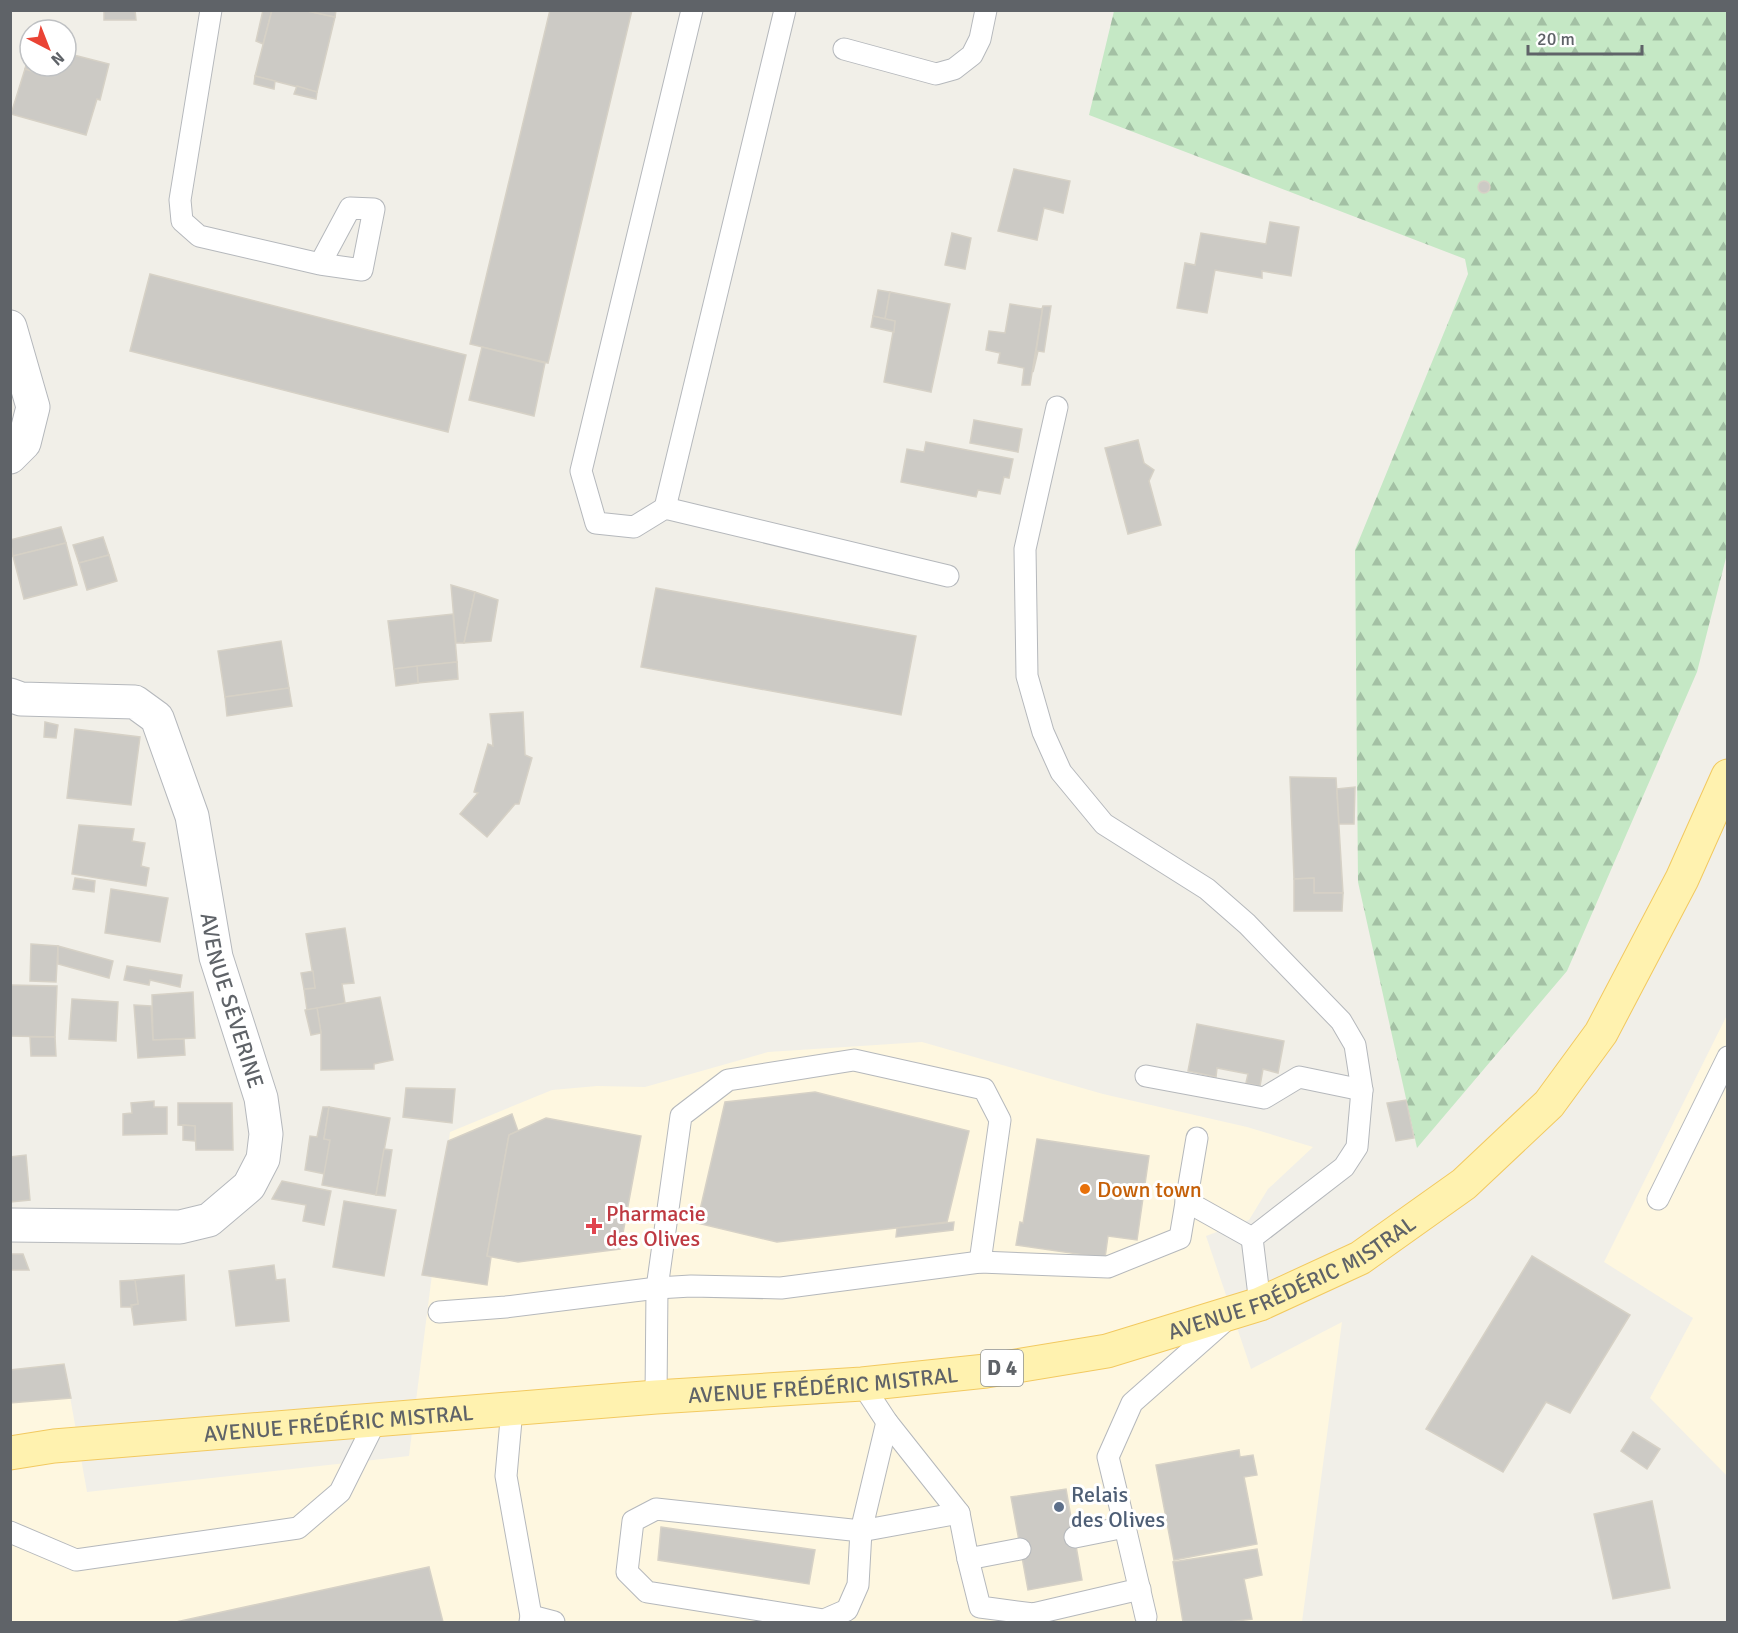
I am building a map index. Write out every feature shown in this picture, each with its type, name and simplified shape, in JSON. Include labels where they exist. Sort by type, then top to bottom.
[{"type":"main road","name":"AVENUE FRÉDÉRIC MISTRAL","points":[[10,1453],[54,1446],[656,1397],[862,1384],[986,1371],[1107,1351],[1247,1308],[1360,1258],[1464,1185],[1549,1104],[1601,1033],[1682,879],[1728,776]]},
{"type":"street","points":[[10,327],[33,407],[24,442],[10,457]]},
{"type":"street","name":"AVENUE SÉVERINE","points":[[10,695],[21,699],[135,702],[157,717],[192,816],[216,957],[261,1098],[266,1134],[263,1159],[249,1186],[208,1220],[180,1227],[10,1225]]},
{"type":"lane","points":[[212,10],[180,200],[182,221],[199,236],[320,264]]},
{"type":"lane","points":[[692,10],[581,471],[596,523],[634,527],[665,508],[785,10]]},
{"type":"lane","points":[[844,49],[936,74],[945,72],[954,69],[972,55],[980,39],[986,10]]},
{"type":"lane","points":[[1057,407],[1025,549],[1027,676],[1043,732],[1061,772],[1104,824],[1207,889],[1247,924],[1341,1021],[1355,1046],[1362,1090],[1357,1147],[1344,1167],[1252,1238],[1247,1308],[1132,1403],[1108,1458],[1146,1617]]},
{"type":"lane","points":[[665,508],[948,576]]},
{"type":"lane","points":[[1658,1199],[1728,1057]]},
{"type":"lane","points":[[656,1397],[657,1288],[681,1116],[728,1080],[854,1060],[984,1089],[1000,1120],[980,1262]]},
{"type":"lane","points":[[1146,1076],[1264,1098],[1299,1077],[1362,1090]]},
{"type":"lane","points":[[439,1312],[657,1288],[691,1286],[781,1288],[980,1262],[1108,1267],[1180,1238],[1197,1138]]},
{"type":"lane","points":[[1186,1201],[1252,1238]]},
{"type":"lane","points":[[862,1384],[887,1422],[959,1513],[980,1607],[1033,1614],[1140,1589]]},
{"type":"lane","points":[[512,1409],[506,1476],[531,1619],[554,1623]]},
{"type":"lane","points":[[10,1532],[76,1560],[298,1528],[339,1492],[376,1420]]},
{"type":"lane","points":[[887,1422],[861,1531],[858,1586],[847,1610],[824,1620],[647,1592],[627,1572],[633,1521],[656,1509],[861,1531],[959,1513]]},
{"type":"lane","points":[[1075,1537],[1125,1527]]},
{"type":"lane","points":[[968,1559],[1020,1549]]},
{"type":"shaded area","points":[[1727,1015],[1727,1476],[1650,1398],[1693,1318],[1604,1262]]},
{"type":"shaded area","points":[[922,1042],[1103,1094],[1247,1127],[1313,1147],[1268,1189],[1249,1220],[1206,1236],[1251,1369],[1342,1322],[1302,1622],[11,1622],[10,1370],[64,1363],[87,1492],[409,1456],[450,1132],[552,1090],[597,1086],[645,1087],[768,1052]]},
{"type":"green space","points":[[1114,11],[1727,11],[1728,550],[1697,672],[1567,971],[1417,1148],[1358,882],[1355,550],[1468,274],[1465,259],[1089,115]]},
{"type":"building","points":[[104,10],[135,10],[136,20],[104,20]]},
{"type":"building","points":[[263,10],[272,10],[263,44],[256,41]]},
{"type":"building","points":[[272,10],[303,10],[335,17],[317,92],[255,76]]},
{"type":"building","points":[[303,10],[336,10],[335,17]]},
{"type":"building","points":[[550,10],[632,10],[548,363],[470,344]]},
{"type":"building","points":[[78,56],[109,64],[100,100],[97,99],[86,135],[11,114],[22,78],[78,78]]},
{"type":"building","points":[[255,76],[275,81],[274,89],[254,84]]},
{"type":"building","points":[[297,86],[317,92],[316,99],[294,94]]},
{"type":"building","points":[[1014,169],[1070,181],[1063,213],[1044,208],[1037,240],[998,231]]},
{"type":"building","points":[[1486,181],[1489,182],[1489,192],[1482,193],[1479,192],[1478,185],[1479,182]]},
{"type":"building","points":[[1270,222],[1299,227],[1291,276],[1262,271],[1262,278],[1215,270],[1207,313],[1177,308],[1185,263],[1195,265],[1201,233],[1266,244]]},
{"type":"building","points":[[952,233],[971,238],[965,269],[945,265]]},
{"type":"building","points":[[150,274],[466,355],[448,432],[130,351]]},
{"type":"building","points":[[878,290],[890,292],[885,319],[873,316]]},
{"type":"building","points":[[890,292],[950,304],[931,392],[884,382],[895,321],[885,319]]},
{"type":"building","points":[[1010,304],[1042,309],[1043,306],[1030,385],[1022,385],[1024,368],[998,363],[1000,353],[986,350],[989,331],[1005,333]]},
{"type":"building","points":[[1043,306],[1051,306],[1044,352],[1038,351],[1033,372]]},
{"type":"building","points":[[873,316],[895,321],[894,332],[871,327]]},
{"type":"building","points":[[482,347],[545,363],[534,416],[469,400]]},
{"type":"building","points":[[974,420],[1022,429],[1018,452],[970,443]]},
{"type":"building","points":[[1138,440],[1144,463],[1154,470],[1149,481],[1161,525],[1128,534],[1105,448]]},
{"type":"building","points":[[926,442],[1013,459],[1009,478],[1004,477],[1000,494],[978,490],[976,497],[901,482],[907,449],[924,452]]},
{"type":"building","points":[[61,527],[66,543],[13,556],[10,540]]},
{"type":"building","points":[[103,537],[109,555],[79,563],[73,545]]},
{"type":"building","points":[[66,543],[77,585],[24,599],[13,556]]},
{"type":"building","points":[[109,555],[117,581],[87,590],[79,563]]},
{"type":"building","points":[[451,585],[475,592],[464,643],[456,643]]},
{"type":"building","points":[[656,588],[916,636],[901,715],[641,667]]},
{"type":"building","points":[[475,592],[498,600],[491,641],[464,643]]},
{"type":"building","points":[[453,614],[457,662],[394,669],[388,621]]},
{"type":"building","points":[[281,641],[289,688],[225,697],[218,651]]},
{"type":"building","points":[[457,662],[458,679],[418,683],[417,666]]},
{"type":"building","points":[[417,666],[418,683],[396,686],[394,669]]},
{"type":"building","points":[[289,688],[292,706],[227,716],[225,697]]},
{"type":"building","points":[[523,712],[525,755],[532,758],[519,804],[515,804],[487,837],[460,814],[478,793],[474,792],[488,744],[493,746],[490,714]]},
{"type":"building","points":[[45,722],[58,725],[56,738],[44,737]]},
{"type":"building","points":[[75,729],[140,737],[131,805],[67,798]]},
{"type":"building","points":[[1290,777],[1336,778],[1343,893],[1314,893],[1314,878],[1294,879]]},
{"type":"building","points":[[1355,787],[1354,824],[1339,824],[1337,789]]},
{"type":"building","points":[[79,825],[134,829],[132,841],[145,843],[141,866],[149,868],[146,886],[72,874]]},
{"type":"building","points":[[75,878],[95,881],[94,892],[73,889]]},
{"type":"building","points":[[1314,878],[1314,893],[1343,893],[1342,911],[1294,911],[1294,879]]},
{"type":"building","points":[[111,889],[168,898],[160,942],[105,933]]},
{"type":"building","points":[[345,928],[354,983],[342,984],[345,1003],[307,1010],[304,989],[315,988],[306,934]]},
{"type":"building","points":[[31,944],[58,946],[56,982],[30,981]]},
{"type":"building","points":[[58,946],[113,961],[109,978],[58,964]]},
{"type":"building","points":[[127,966],[182,975],[180,987],[150,980],[149,985],[124,980]]},
{"type":"building","points":[[313,971],[315,988],[304,989],[301,973]]},
{"type":"building","points":[[10,985],[57,986],[55,1037],[10,1036]]},
{"type":"building","points":[[193,992],[195,1038],[153,1040],[152,995]]},
{"type":"building","points":[[380,997],[393,1060],[374,1064],[374,1069],[321,1070],[321,1033],[317,1008]]},
{"type":"building","points":[[72,999],[118,1002],[116,1041],[69,1039]]},
{"type":"building","points":[[134,1005],[151,1006],[153,1040],[184,1039],[185,1055],[138,1058]]},
{"type":"building","points":[[317,1008],[321,1033],[311,1035],[305,1010]]},
{"type":"building","points":[[1197,1024],[1284,1041],[1278,1073],[1263,1069],[1260,1086],[1246,1083],[1248,1074],[1217,1068],[1216,1077],[1188,1071]]},
{"type":"building","points":[[30,1037],[55,1037],[56,1056],[31,1056]]},
{"type":"building","points":[[406,1088],[455,1089],[452,1123],[403,1117]]},
{"type":"building","points":[[815,1092],[969,1131],[947,1222],[777,1242],[697,1223],[725,1102]]},
{"type":"building","points":[[1406,1100],[1414,1138],[1396,1141],[1387,1103]]},
{"type":"building","points":[[154,1101],[154,1107],[167,1107],[167,1134],[123,1135],[123,1114],[132,1113],[131,1103]]},
{"type":"building","points":[[178,1103],[232,1103],[233,1150],[196,1150],[195,1126],[178,1125]]},
{"type":"building","points":[[323,1107],[329,1107],[324,1139],[330,1140],[325,1174],[305,1170],[310,1136],[317,1137]]},
{"type":"building","points":[[329,1107],[390,1118],[376,1195],[322,1185],[330,1140],[324,1139]]},
{"type":"building","points":[[512,1114],[518,1131],[509,1135],[487,1256],[491,1257],[487,1285],[422,1275],[448,1141]]},
{"type":"building","points":[[546,1118],[641,1136],[620,1249],[518,1262],[487,1256],[509,1135]]},
{"type":"building","points":[[183,1125],[195,1126],[195,1141],[183,1140]]},
{"type":"building","points":[[1037,1139],[1149,1156],[1137,1240],[1108,1236],[1105,1258],[1016,1245],[1020,1222],[1023,1223]]},
{"type":"building","points":[[384,1149],[392,1150],[385,1196],[376,1195]]},
{"type":"building","points":[[26,1155],[30,1200],[11,1202],[10,1157]]},
{"type":"building","points":[[282,1181],[331,1191],[324,1225],[303,1221],[306,1205],[272,1199]]},
{"type":"building","points":[[344,1201],[396,1210],[384,1276],[333,1267]]},
{"type":"building","points":[[954,1222],[953,1230],[896,1237],[897,1228]]},
{"type":"building","points":[[10,1254],[23,1254],[29,1270],[10,1270]]},
{"type":"building","points":[[1532,1256],[1630,1315],[1570,1413],[1546,1402],[1503,1472],[1426,1429]]},
{"type":"building","points":[[274,1265],[276,1280],[285,1279],[289,1321],[236,1326],[229,1271]]},
{"type":"building","points":[[184,1275],[186,1320],[134,1325],[131,1305],[138,1304],[135,1280]]},
{"type":"building","points":[[135,1280],[138,1304],[131,1305],[132,1307],[121,1307],[120,1281]]},
{"type":"building","points":[[64,1364],[71,1398],[10,1403],[10,1370]]},
{"type":"building","points":[[1633,1432],[1660,1449],[1647,1469],[1621,1451]]},
{"type":"building","points":[[1239,1450],[1240,1457],[1253,1455],[1257,1475],[1244,1477],[1257,1544],[1174,1560],[1156,1465]]},
{"type":"building","points":[[1066,1489],[1082,1580],[1028,1590],[1011,1497]]},
{"type":"building","points":[[1652,1501],[1670,1588],[1613,1599],[1594,1514]]},
{"type":"building","points":[[661,1527],[815,1550],[809,1584],[658,1560]]},
{"type":"building","points":[[1257,1549],[1262,1575],[1244,1579],[1252,1619],[1229,1622],[1183,1622],[1173,1562]]},
{"type":"building","points":[[429,1567],[443,1622],[176,1622]]},
{"type":"place","name":"Down town","points":[[1085,1189]]},
{"type":"place","name":"Pharmacie des Olives","points":[[594,1226]]},
{"type":"place","name":"Relais des Olives","points":[[1059,1507]]}]
